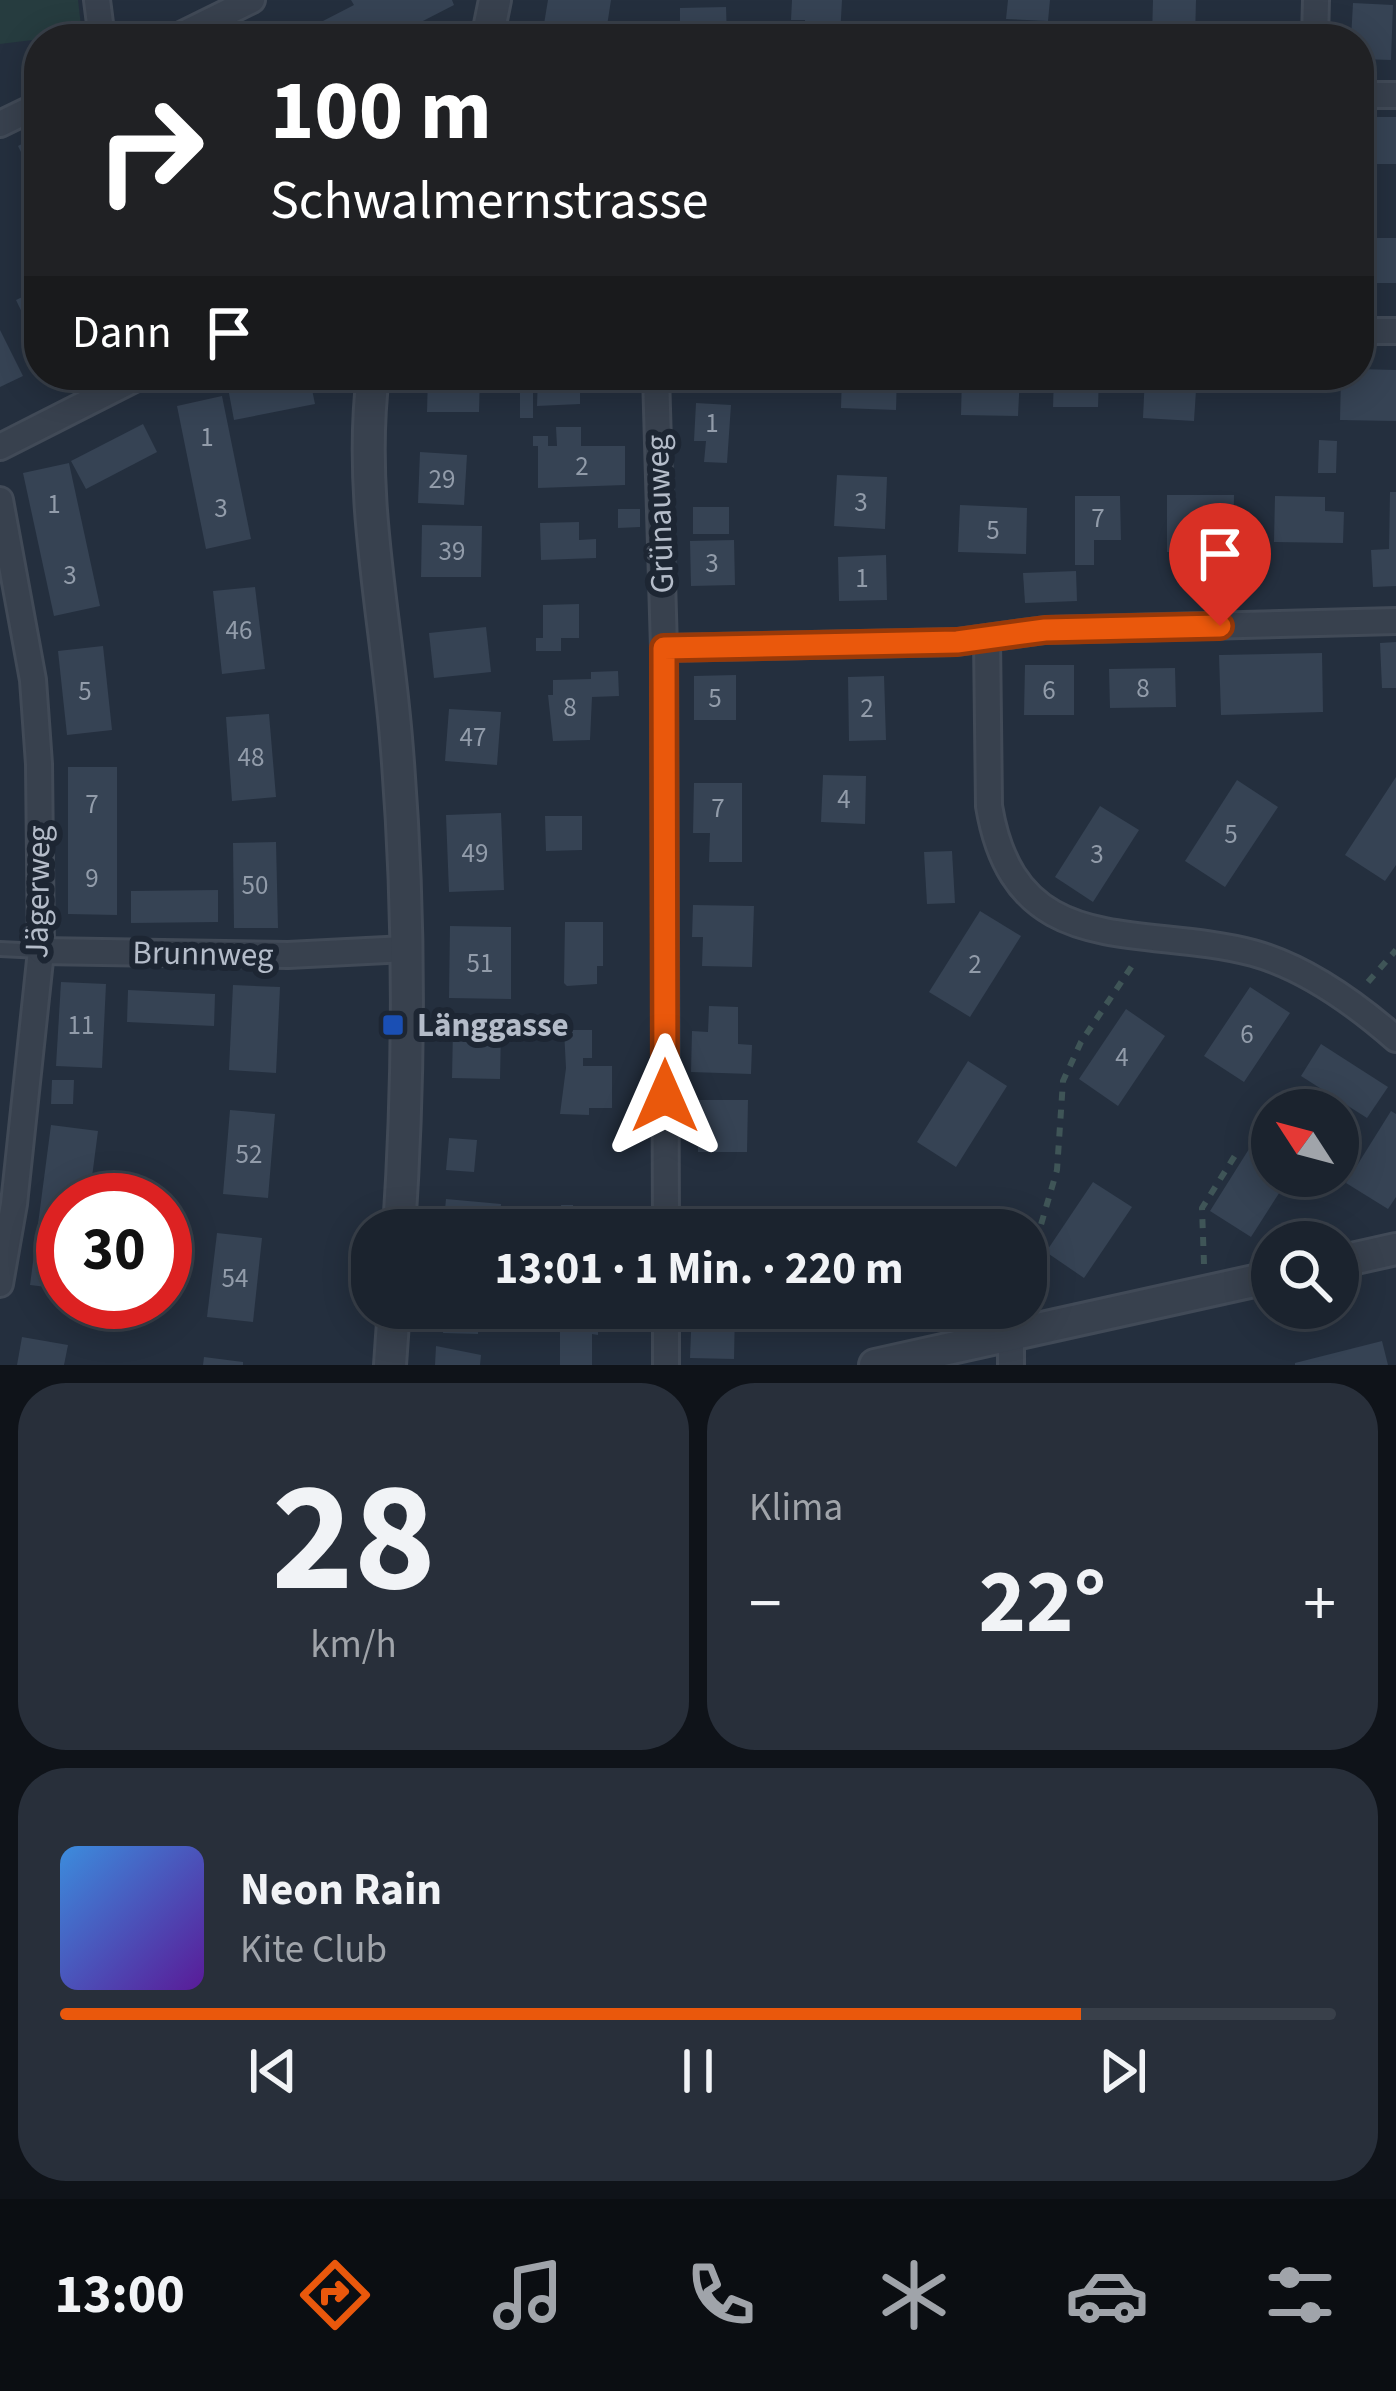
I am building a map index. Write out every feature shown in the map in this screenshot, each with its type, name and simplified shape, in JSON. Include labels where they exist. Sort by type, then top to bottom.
[{"type":"street","points":[[203,24],[252,0]]},
{"type":"street","points":[[0,447],[112,390]]},
{"type":"street","points":[[373,390],[369,499],[397,740],[406,949],[407,1108],[400,1209]]},
{"type":"street","name":"Grünauweg","points":[[656,390],[664,648],[665,1209]]},
{"type":"street","name":"Jägerweg","points":[[0,500],[33,680],[39,764],[40,951],[14,1204],[0,1284]]},
{"type":"street","points":[[664,648],[987,639],[1045,630],[1396,621]]},
{"type":"street","points":[[987,639],[988,806],[1004,862],[1018,885],[1046,909],[1079,926],[1258,955],[1350,1003],[1396,1039]]},
{"type":"street","name":"Brunnweg","points":[[40,951],[287,956],[406,949]]},
{"type":"street","points":[[1359,1258],[1396,1250]]},
{"type":"street","points":[[875,1365],[1011,1350],[1251,1281]]},
{"type":"street","points":[[390,1365],[393,1329]]},
{"type":"street","points":[[666,1329],[666,1365]]},
{"type":"lane","name":"Brunnweg","points":[[0,949],[40,951]]},
{"type":"path","points":[[1046,1209],[1057,1170],[1063,1081],[1081,1042],[1150,939]]},
{"type":"path","points":[[1350,1003],[1396,950]]},
{"type":"path","points":[[1207,1291],[1202,1208],[1236,1154]]},
{"type":"green space","points":[[0,0],[78,0],[81,24],[24,24],[24,41],[0,44]]},
{"type":"building","points":[[351,0],[452,0],[454,5],[417,24],[317,24],[354,5]]},
{"type":"building","points":[[548,0],[611,0],[607,24],[544,24]]},
{"type":"building","points":[[792,0],[842,0],[841,24],[791,20]]},
{"type":"building","points":[[1008,0],[1050,0],[1048,21],[1006,19]]},
{"type":"building","points":[[1153,0],[1196,0],[1195,24],[1152,24]]},
{"type":"building","points":[[1353,3],[1393,5],[1391,60],[1374,59],[1374,24],[1352,24]]},
{"type":"building","points":[[726,7],[727,24],[680,24],[680,8]]},
{"type":"building","points":[[1374,117],[1396,117],[1396,164],[1374,164]]},
{"type":"building","points":[[1374,238],[1396,238],[1396,283],[1374,283]]},
{"type":"building","points":[[0,330],[23,376],[0,387]]},
{"type":"building","points":[[1374,369],[1396,370],[1396,421],[1340,420],[1341,390],[1374,390]]},
{"type":"building","points":[[228,390],[312,390],[315,404],[234,420]]},
{"type":"building","points":[[428,390],[480,390],[479,412],[427,412]]},
{"type":"building","points":[[538,390],[580,390],[580,404],[537,406]]},
{"type":"building","points":[[842,390],[897,390],[896,410],[841,408]]},
{"type":"building","points":[[962,390],[1019,390],[1018,416],[961,415]]},
{"type":"building","points":[[1054,390],[1099,390],[1098,407],[1053,407]]},
{"type":"building","points":[[1144,390],[1196,390],[1194,421],[1143,418]]},
{"type":"building","points":[[520,391],[533,392],[533,418],[520,418]]},
{"type":"building","points":[[222,396],[251,539],[206,549],[177,406]]},
{"type":"building","points":[[696,403],[731,405],[727,463],[704,462],[706,441],[694,441]]},
{"type":"building","points":[[143,424],[157,452],[86,489],[71,461]]},
{"type":"building","points":[[556,427],[581,427],[581,446],[625,446],[625,485],[538,488],[538,446],[533,446],[533,436],[548,436],[548,446],[557,446]]},
{"type":"building","points":[[1319,440],[1337,441],[1336,473],[1318,473]]},
{"type":"building","points":[[420,452],[467,455],[464,505],[418,503]]},
{"type":"building","points":[[69,463],[100,606],[54,616],[23,473]]},
{"type":"building","points":[[837,475],[887,477],[885,529],[834,526]]},
{"type":"building","points":[[1390,492],[1396,492],[1396,586],[1373,587],[1371,550],[1389,549]]},
{"type":"building","points":[[1167,495],[1234,495],[1233,552],[1167,552]]},
{"type":"building","points":[[1075,496],[1120,496],[1121,540],[1094,540],[1094,565],[1075,565]]},
{"type":"building","points":[[1275,496],[1325,497],[1325,511],[1344,512],[1343,543],[1274,542]]},
{"type":"building","points":[[960,505],[1027,508],[1026,554],[958,552]]},
{"type":"building","points":[[693,507],[729,507],[729,534],[693,534]]},
{"type":"building","points":[[618,509],[640,509],[640,527],[618,528]]},
{"type":"building","points":[[579,522],[579,540],[596,539],[596,558],[541,560],[540,523]]},
{"type":"building","points":[[422,525],[482,526],[481,577],[421,577]]},
{"type":"building","points":[[734,540],[735,585],[691,586],[690,541]]},
{"type":"building","points":[[886,555],[887,600],[839,601],[838,557]]},
{"type":"building","points":[[1076,571],[1077,601],[1025,603],[1023,573]]},
{"type":"building","points":[[255,587],[265,669],[222,674],[213,591]]},
{"type":"building","points":[[579,604],[579,638],[561,638],[561,651],[536,651],[536,638],[543,638],[543,605]]},
{"type":"building","points":[[486,627],[491,672],[434,678],[429,633]]},
{"type":"building","points":[[1396,642],[1396,688],[1382,688],[1380,643]]},
{"type":"building","points":[[103,646],[112,730],[67,735],[58,651]]},
{"type":"building","points":[[1322,653],[1323,712],[1221,715],[1219,655]]},
{"type":"building","points":[[1025,665],[1074,665],[1074,715],[1024,715]]},
{"type":"building","points":[[1175,668],[1176,707],[1110,708],[1109,669]]},
{"type":"building","points":[[618,671],[619,696],[592,697],[590,740],[553,741],[548,695],[553,695],[553,680],[591,679],[591,672]]},
{"type":"building","points":[[736,675],[736,720],[694,720],[694,676]]},
{"type":"building","points":[[884,676],[886,740],[849,741],[848,677]]},
{"type":"building","points":[[449,709],[501,712],[497,765],[445,761]]},
{"type":"building","points":[[269,714],[276,797],[232,801],[226,717]]},
{"type":"building","points":[[68,767],[117,767],[117,915],[68,914]]},
{"type":"building","points":[[823,775],[866,776],[865,824],[821,822]]},
{"type":"building","points":[[1396,777],[1396,865],[1385,881],[1345,855]]},
{"type":"building","points":[[1237,780],[1278,807],[1225,887],[1185,861]]},
{"type":"building","points":[[694,783],[742,783],[742,862],[709,862],[710,833],[693,833]]},
{"type":"building","points":[[1100,806],[1139,830],[1093,902],[1055,877]]},
{"type":"building","points":[[501,813],[504,890],[449,892],[446,815]]},
{"type":"building","points":[[545,816],[582,816],[582,850],[546,851]]},
{"type":"building","points":[[276,842],[278,928],[234,928],[233,843]]},
{"type":"building","points":[[952,851],[955,903],[927,904],[924,852]]},
{"type":"building","points":[[218,890],[218,922],[131,923],[131,891]]},
{"type":"building","points":[[693,905],[754,906],[752,967],[702,966],[703,937],[692,937]]},
{"type":"building","points":[[980,911],[1021,936],[970,1017],[929,992]]},
{"type":"building","points":[[565,922],[603,922],[603,966],[597,966],[597,984],[564,983]]},
{"type":"building","points":[[450,926],[511,927],[511,999],[449,998]]},
{"type":"building","points":[[61,982],[106,984],[102,1068],[56,1066]]},
{"type":"building","points":[[233,985],[280,987],[276,1073],[229,1070]]},
{"type":"building","points":[[1250,987],[1290,1013],[1244,1082],[1204,1056]]},
{"type":"building","points":[[128,990],[215,994],[214,1026],[127,1022]]},
{"type":"building","points":[[709,1006],[738,1007],[738,1044],[752,1045],[751,1074],[691,1072],[692,1031],[708,1032]]},
{"type":"building","points":[[1126,1009],[1165,1036],[1118,1106],[1079,1079]]},
{"type":"building","points":[[453,1029],[501,1030],[500,1079],[452,1078]]},
{"type":"building","points":[[564,1030],[592,1030],[592,1058],[583,1058],[583,1066],[612,1066],[612,1108],[589,1108],[589,1115],[560,1114],[566,1068]]},
{"type":"building","points":[[1321,1044],[1388,1087],[1367,1118],[1359,1113],[1359,1089],[1321,1089],[1301,1076]]},
{"type":"building","points":[[968,1061],[1007,1086],[956,1167],[917,1142]]},
{"type":"building","points":[[52,1080],[74,1080],[73,1104],[51,1104]]},
{"type":"building","points":[[698,1100],[748,1100],[747,1152],[698,1152]]},
{"type":"building","points":[[230,1110],[275,1114],[268,1198],[223,1194]]},
{"type":"building","points":[[1391,1111],[1396,1114],[1396,1197],[1388,1209],[1359,1191],[1359,1162]]},
{"type":"building","points":[[51,1125],[98,1131],[93,1173],[45,1173]]},
{"type":"building","points":[[449,1138],[477,1140],[474,1172],[446,1170]]},
{"type":"building","points":[[1251,1146],[1251,1197],[1277,1197],[1261,1221],[1251,1221],[1251,1237],[1210,1211]]},
{"type":"building","points":[[1093,1182],[1132,1207],[1084,1278],[1047,1251]]},
{"type":"building","points":[[446,1199],[501,1204],[501,1209],[445,1209]]},
{"type":"building","points":[[217,1233],[262,1238],[253,1322],[207,1317]]},
{"type":"building","points":[[36,1239],[36,1286],[30,1285]]},
{"type":"building","points":[[443,1329],[478,1329],[478,1334],[443,1333]]},
{"type":"building","points":[[598,1329],[598,1335],[592,1334],[592,1365],[560,1365],[560,1332]]},
{"type":"building","points":[[691,1329],[735,1329],[734,1359],[690,1358]]},
{"type":"building","points":[[22,1337],[68,1345],[64,1365],[17,1365]]},
{"type":"building","points":[[1382,1341],[1388,1365],[1295,1365],[1295,1363]]},
{"type":"building","points":[[436,1346],[481,1355],[480,1365],[435,1365]]},
{"type":"building","points":[[204,1357],[243,1362],[243,1365],[203,1365]]},
{"type":"place","name":"Länggasse","points":[[393,1025]]},
{"type":"route","points":[[665,1096],[664,648],[957,642],[1045,630],[1220,626]]}]
